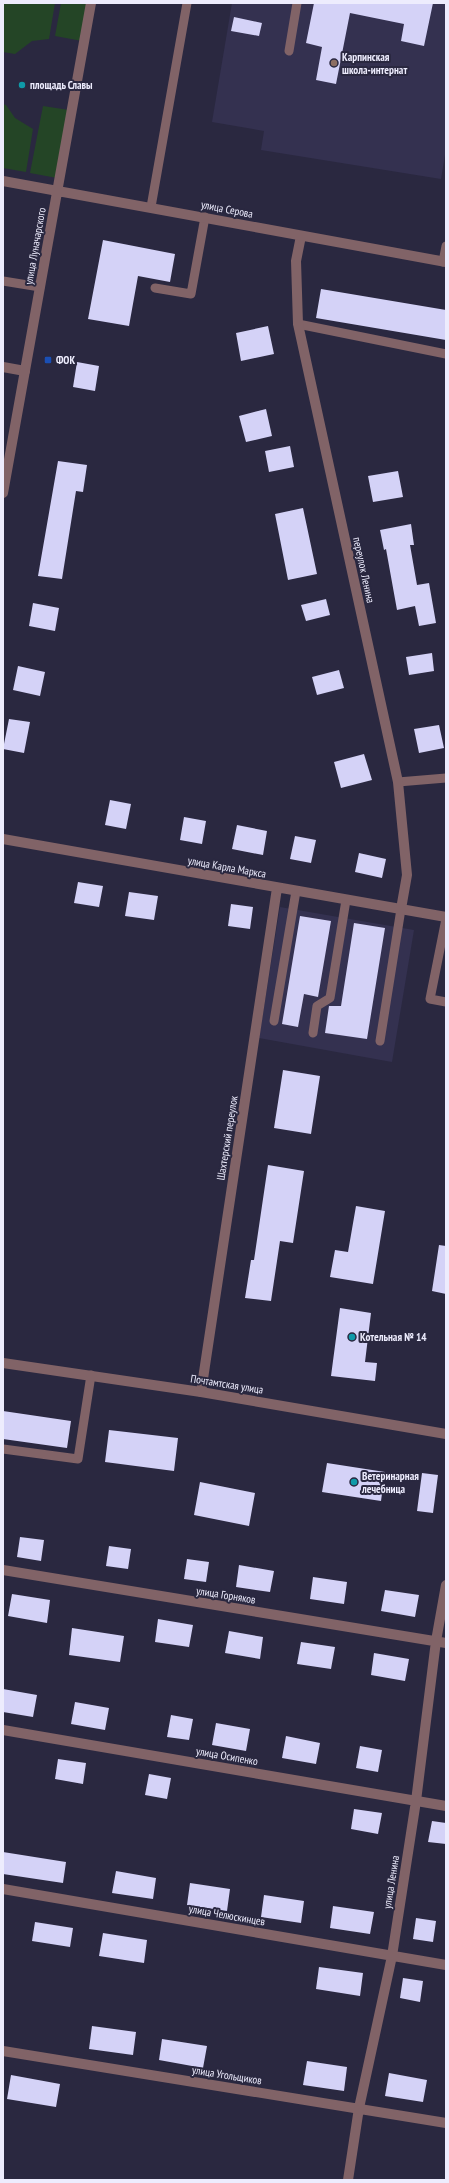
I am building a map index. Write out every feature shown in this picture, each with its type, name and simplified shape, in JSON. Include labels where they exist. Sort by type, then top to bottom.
[{"type":"street","name":"улица Луначарского","points":[[3,492],[91,3]]},
{"type":"street","name":"улица Серова","points":[[3,181],[444,262]]},
{"type":"street","name":"переулок Ленина","points":[[300,236],[296,261],[298,324],[398,782],[407,875],[401,909]]},
{"type":"street","points":[[3,367],[25,371]]},
{"type":"street","name":"улица Карла Маркса","points":[[3,839],[446,918]]},
{"type":"street","name":"Шахтерский переулок","points":[[201,1392],[277,888]]},
{"type":"street","name":"Почтамтская улица","points":[[3,1363],[201,1392],[446,1434]]},
{"type":"street","name":"улица Горняков","points":[[3,1570],[446,1643]]},
{"type":"street","name":"улица Ленина","points":[[348,2180],[359,2108],[392,1956],[416,1801],[436,1641],[446,1585]]},
{"type":"street","name":"улица Осипенко","points":[[3,1730],[446,1806]]},
{"type":"street","name":"улица Челюскинцев","points":[[3,1889],[446,1965]]},
{"type":"street","name":"улица Угольщиков","points":[[3,2051],[446,2123]]},
{"type":"lane","points":[[151,207],[187,3]]},
{"type":"lane","points":[[289,51],[297,3]]},
{"type":"lane","points":[[155,288],[191,294],[205,217]]},
{"type":"lane","points":[[444,262],[446,246]]},
{"type":"lane","points":[[3,281],[40,287]]},
{"type":"lane","points":[[298,324],[446,354]]},
{"type":"lane","points":[[398,782],[446,778]]},
{"type":"lane","points":[[274,1021],[296,891]]},
{"type":"lane","points":[[313,1033],[317,1006],[330,998],[346,900]]},
{"type":"lane","points":[[380,1040],[401,909]]},
{"type":"lane","points":[[446,918],[430,999],[446,1002]]},
{"type":"lane","points":[[3,1449],[78,1459],[90,1375]]},
{"type":"shaded area","name":"Карпинская школа-интернат","points":[[232,3],[446,3],[446,149],[441,179],[261,150],[264,131],[212,122]]},
{"type":"shaded area","points":[[280,907],[414,930],[392,1062],[259,1038]]},
{"type":"green space","points":[[3,3],[55,3],[49,39],[32,41],[15,54],[3,52]]},
{"type":"green space","points":[[61,3],[89,3],[82,41],[55,36]]},
{"type":"green space","points":[[3,104],[6,105],[15,118],[33,129],[26,172],[3,168]]},
{"type":"green space","points":[[43,106],[69,110],[57,178],[30,173]]},
{"type":"building","points":[[314,3],[433,3],[424,46],[401,41],[404,24],[350,13],[336,84],[316,80],[322,47],[306,43]]},
{"type":"building","points":[[234,17],[262,23],[259,36],[231,31]]},
{"type":"building","points":[[103,240],[175,254],[170,282],[138,276],[129,326],[88,319]]},
{"type":"building","points":[[321,289],[446,310],[446,340],[316,318]]},
{"type":"building","points":[[268,326],[274,354],[241,361],[236,333]]},
{"type":"building","points":[[77,362],[99,366],[95,391],[73,387]]},
{"type":"building","points":[[266,409],[272,436],[246,442],[239,416]]},
{"type":"building","points":[[290,446],[294,467],[269,472],[265,451]]},
{"type":"building","points":[[58,461],[87,465],[83,492],[76,491],[62,579],[38,576]]},
{"type":"building","points":[[398,471],[403,497],[373,502],[368,476]]},
{"type":"building","points":[[303,508],[317,574],[288,580],[275,514]]},
{"type":"building","points":[[411,524],[414,545],[410,545],[417,585],[429,583],[436,623],[419,626],[415,606],[397,610],[386,549],[384,550],[380,530]]},
{"type":"building","points":[[326,599],[330,615],[306,621],[301,605]]},
{"type":"building","points":[[33,603],[59,608],[55,631],[29,626]]},
{"type":"building","points":[[432,653],[434,671],[409,675],[406,657]]},
{"type":"building","points":[[18,666],[45,672],[40,696],[13,690]]},
{"type":"building","points":[[339,670],[344,688],[317,695],[312,677]]},
{"type":"building","points":[[9,719],[30,722],[24,753],[3,749]]},
{"type":"building","points":[[439,725],[444,748],[419,753],[414,729]]},
{"type":"building","points":[[364,754],[372,780],[341,788],[334,762]]},
{"type":"building","points":[[110,800],[131,804],[126,829],[105,825]]},
{"type":"building","points":[[184,817],[206,821],[202,844],[180,840]]},
{"type":"building","points":[[237,825],[267,831],[263,855],[232,849]]},
{"type":"building","points":[[295,836],[316,840],[311,863],[290,859]]},
{"type":"building","points":[[359,853],[386,859],[382,878],[355,872]]},
{"type":"building","points":[[78,882],[103,886],[99,907],[74,903]]},
{"type":"building","points":[[129,892],[158,896],[154,920],[125,916]]},
{"type":"building","points":[[231,904],[253,907],[250,929],[228,926]]},
{"type":"building","points":[[300,916],[331,921],[318,997],[304,994],[298,1027],[282,1024]]},
{"type":"building","points":[[354,923],[385,928],[367,1039],[325,1033],[329,1006],[341,1006]]},
{"type":"building","points":[[283,1070],[320,1076],[311,1134],[274,1128]]},
{"type":"building","points":[[268,1165],[304,1171],[293,1243],[280,1241],[271,1301],[245,1298],[251,1260],[254,1260]]},
{"type":"building","points":[[356,1206],[385,1211],[373,1284],[330,1277],[335,1250],[348,1252]]},
{"type":"building","points":[[439,1245],[446,1246],[446,1294],[432,1291]]},
{"type":"building","name":"Котельная № 14","points":[[340,1308],[371,1313],[365,1362],[377,1363],[375,1381],[331,1376]]},
{"type":"building","points":[[3,1411],[71,1421],[67,1448],[3,1439]]},
{"type":"building","points":[[109,1430],[178,1438],[174,1471],[105,1462]]},
{"type":"building","name":"Ветеринарная лечебница","points":[[327,1463],[385,1472],[381,1501],[322,1492]]},
{"type":"building","points":[[422,1473],[438,1475],[433,1513],[417,1511]]},
{"type":"building","points":[[200,1482],[255,1493],[249,1526],[194,1515]]},
{"type":"building","points":[[20,1537],[44,1540],[41,1561],[17,1557]]},
{"type":"building","points":[[109,1546],[131,1549],[128,1569],[106,1566]]},
{"type":"building","points":[[187,1559],[209,1562],[206,1582],[184,1579]]},
{"type":"building","points":[[239,1565],[274,1571],[270,1592],[236,1587]]},
{"type":"building","points":[[313,1577],[347,1582],[344,1604],[310,1599]]},
{"type":"building","points":[[385,1590],[419,1595],[415,1617],[381,1611]]},
{"type":"building","points":[[12,1594],[50,1600],[47,1623],[8,1616]]},
{"type":"building","points":[[158,1619],[193,1625],[189,1647],[155,1642]]},
{"type":"building","points":[[72,1628],[124,1636],[120,1662],[69,1655]]},
{"type":"building","points":[[229,1631],[263,1637],[260,1659],[225,1653]]},
{"type":"building","points":[[301,1642],[335,1647],[331,1669],[297,1664]]},
{"type":"building","points":[[374,1653],[409,1659],[405,1681],[371,1675]]},
{"type":"building","points":[[3,1689],[37,1695],[33,1717],[3,1712]]},
{"type":"building","points":[[75,1702],[109,1708],[105,1730],[71,1724]]},
{"type":"building","points":[[171,1715],[193,1719],[189,1740],[167,1737]]},
{"type":"building","points":[[216,1723],[250,1729],[246,1751],[212,1745]]},
{"type":"building","points":[[286,1736],[320,1743],[316,1764],[282,1758]]},
{"type":"building","points":[[360,1746],[382,1750],[378,1772],[356,1768]]},
{"type":"building","points":[[58,1759],[86,1763],[83,1784],[55,1779]]},
{"type":"building","points":[[149,1774],[171,1778],[167,1799],[145,1795]]},
{"type":"building","points":[[354,1809],[382,1813],[378,1834],[351,1829]]},
{"type":"building","points":[[432,1821],[446,1823],[446,1844],[428,1842]]},
{"type":"building","points":[[3,1852],[66,1862],[63,1883],[3,1874]]},
{"type":"building","points":[[116,1871],[156,1878],[153,1899],[112,1893]]},
{"type":"building","points":[[190,1883],[230,1889],[227,1911],[187,1905]]},
{"type":"building","points":[[264,1895],[304,1901],[301,1923],[261,1917]]},
{"type":"building","points":[[333,1906],[374,1912],[370,1934],[330,1928]]},
{"type":"building","points":[[416,1918],[436,1921],[433,1942],[413,1939]]},
{"type":"building","points":[[35,1922],[73,1928],[70,1947],[32,1941]]},
{"type":"building","points":[[103,1933],[147,1940],[144,1963],[99,1956]]},
{"type":"building","points":[[319,1967],[363,1973],[360,1996],[316,1989]]},
{"type":"building","points":[[403,1978],[423,1981],[420,2002],[400,1998]]},
{"type":"building","points":[[92,2026],[136,2032],[133,2055],[89,2049]]},
{"type":"building","points":[[162,2039],[207,2046],[203,2068],[159,2060]]},
{"type":"building","points":[[307,2061],[347,2067],[344,2091],[303,2085]]},
{"type":"building","points":[[389,2073],[427,2080],[423,2102],[385,2096]]},
{"type":"building","points":[[11,2075],[60,2084],[56,2107],[7,2099]]},
{"type":"place","name":"Карпинская школа-интернат","points":[[334,63]]},
{"type":"place","name":"площадь Славы","points":[[22,85]]},
{"type":"place","name":"ФОК","points":[[48,360]]},
{"type":"place","name":"Котельная № 14","points":[[352,1337]]},
{"type":"place","name":"Ветеринарная лечебница","points":[[354,1482]]}]
